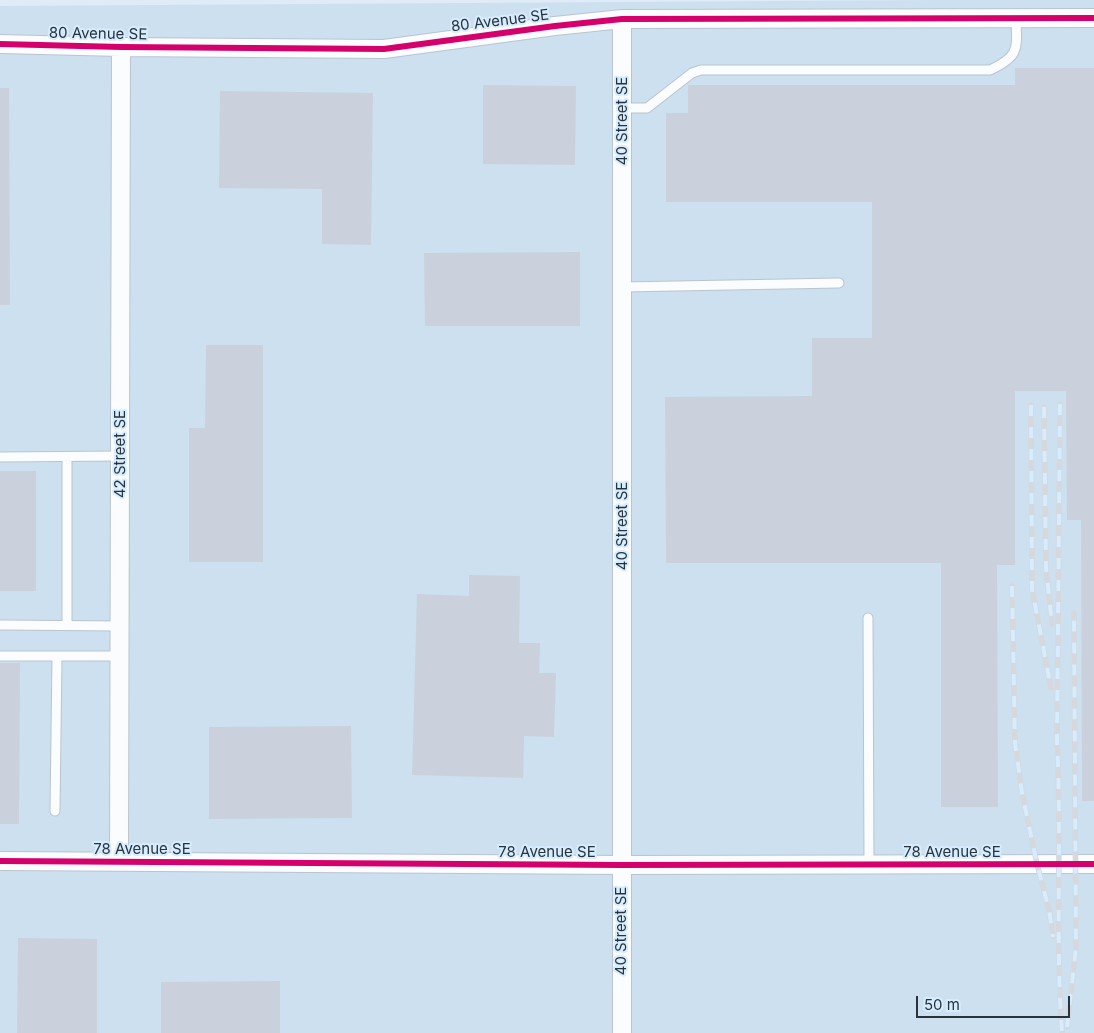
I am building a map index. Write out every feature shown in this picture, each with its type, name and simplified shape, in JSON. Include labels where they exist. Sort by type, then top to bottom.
[{"type":"street","name":"80 Avenue SE","points":[[0,44],[384,49],[555,26],[622,20],[1094,18]]},
{"type":"street","name":"40 Street SE","points":[[622,20],[622,1033]]},
{"type":"street","name":"42 Street SE","points":[[119,861],[121,47]]},
{"type":"street","name":"78 Avenue SE","points":[[0,861],[621,865],[1094,864]]},
{"type":"lane","points":[[622,108],[647,108],[692,73],[701,70],[990,70],[1006,62],[1017,48],[1016,19]]},
{"type":"lane","points":[[622,287],[839,283]]},
{"type":"lane","points":[[0,457],[120,456]]},
{"type":"lane","points":[[67,457],[67,625]]},
{"type":"lane","points":[[868,618],[869,864]]},
{"type":"lane","points":[[0,625],[120,626]]},
{"type":"lane","points":[[0,656],[120,656]]},
{"type":"lane","points":[[55,811],[57,656]]},
{"type":"shaded area","points":[[1094,0],[1094,1033],[0,1033],[0,6]]},
{"type":"building","points":[[1015,68],[1094,68],[1094,801],[1082,801],[1081,520],[1067,520],[1066,391],[1015,391],[1015,565],[997,565],[998,807],[941,807],[941,563],[666,563],[665,397],[812,396],[812,338],[872,338],[872,202],[666,202],[666,113],[688,113],[688,85],[1015,85]]},
{"type":"building","points":[[483,85],[576,86],[575,165],[483,164]]},
{"type":"building","points":[[0,88],[9,88],[10,305],[0,305]]},
{"type":"building","points":[[220,91],[373,93],[371,245],[322,244],[322,189],[219,188]]},
{"type":"building","points":[[580,252],[580,326],[425,326],[424,253]]},
{"type":"building","points":[[206,345],[263,345],[263,562],[189,562],[189,428],[205,428]]},
{"type":"building","points":[[0,471],[36,471],[36,591],[0,591]]},
{"type":"building","points":[[469,575],[520,576],[519,643],[540,643],[539,673],[556,673],[554,737],[524,736],[523,778],[412,775],[417,594],[469,596]]},
{"type":"building","points":[[0,663],[20,663],[19,824],[0,824]]},
{"type":"building","points":[[351,726],[352,818],[209,819],[209,727]]},
{"type":"building","points":[[18,938],[97,939],[97,1033],[17,1033]]},
{"type":"building","points":[[280,981],[280,1033],[161,1033],[161,982]]},
{"type":"railway","points":[[1060,404],[1057,741],[1059,960],[1062,1033]]},
{"type":"railway","points":[[1031,405],[1032,589],[1051,688]]},
{"type":"railway","points":[[1044,407],[1046,568],[1052,624]]},
{"type":"railway","points":[[1012,586],[1015,743],[1022,793],[1049,910],[1053,937]]},
{"type":"railway","points":[[1067,1027],[1076,948],[1074,613]]},
{"type":"cycle path","points":[[0,44],[384,49],[622,19],[1094,18]]},
{"type":"cycle path","points":[[0,861],[621,865],[1094,864]]}]
